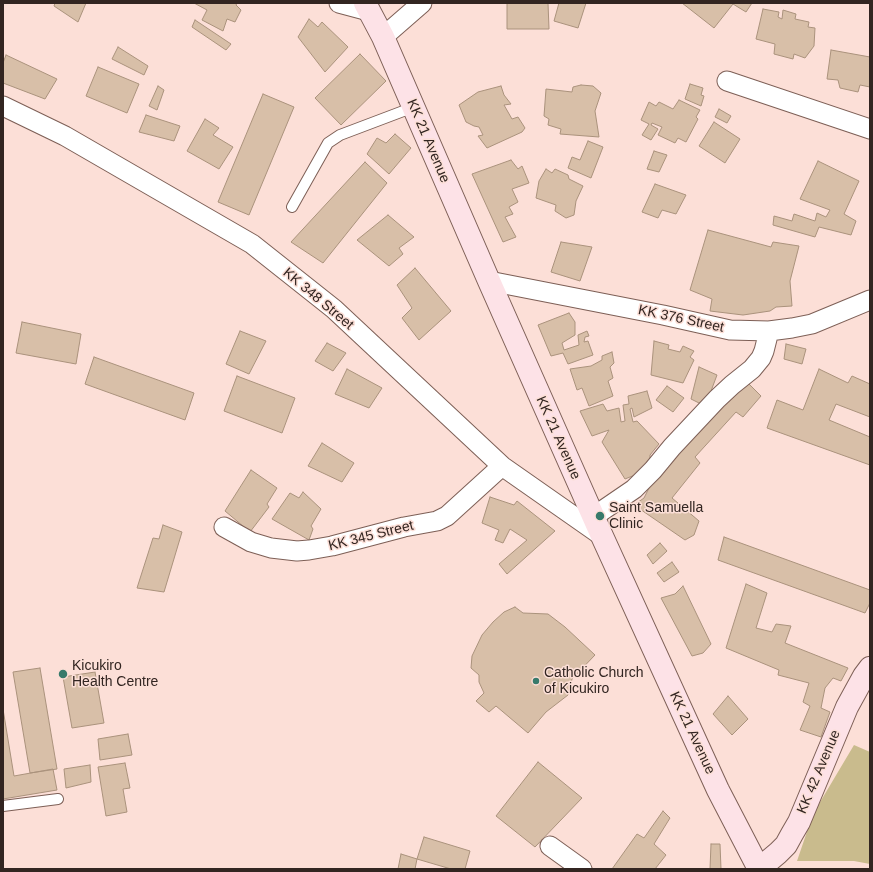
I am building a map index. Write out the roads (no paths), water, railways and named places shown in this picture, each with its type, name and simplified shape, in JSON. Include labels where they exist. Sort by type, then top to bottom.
[{"type":"main road","name":"KK 21 Avenue","points":[[367,7],[383,37],[489,281],[718,790],[759,869]]},
{"type":"main road","name":"KK 42 Avenue","points":[[759,869],[786,845],[798,822],[847,707],[870,668]]},
{"type":"street","points":[[339,3],[367,7]]},
{"type":"street","points":[[383,37],[422,3]]},
{"type":"street","points":[[727,81],[870,129]]},
{"type":"street","name":"KK 348 Street","points":[[3,106],[65,136],[252,244],[334,309],[502,466],[598,526]]},
{"type":"street","name":"KK 376 Street","points":[[489,281],[730,330],[769,331],[812,324],[870,300]]},
{"type":"street","points":[[598,526],[653,470],[672,446],[717,399],[752,369],[761,358],[769,331]]},
{"type":"street","name":"KK 345 Street","points":[[224,527],[251,542],[271,548],[297,551],[332,546],[404,527],[437,521],[447,516],[502,466]]},
{"type":"street","points":[[550,846],[582,869]]},
{"type":"lane","points":[[292,207],[328,143],[340,135],[414,107]]},
{"type":"lane","points":[[3,806],[58,798]]},
{"type":"place","name":"Saint Samuella Clinic","points":[[600,516]]},
{"type":"place","name":"Kicukiro Health Centre","points":[[63,674]]},
{"type":"place","name":"Catholic Church of Kicukiro","points":[[536,681]]}]
